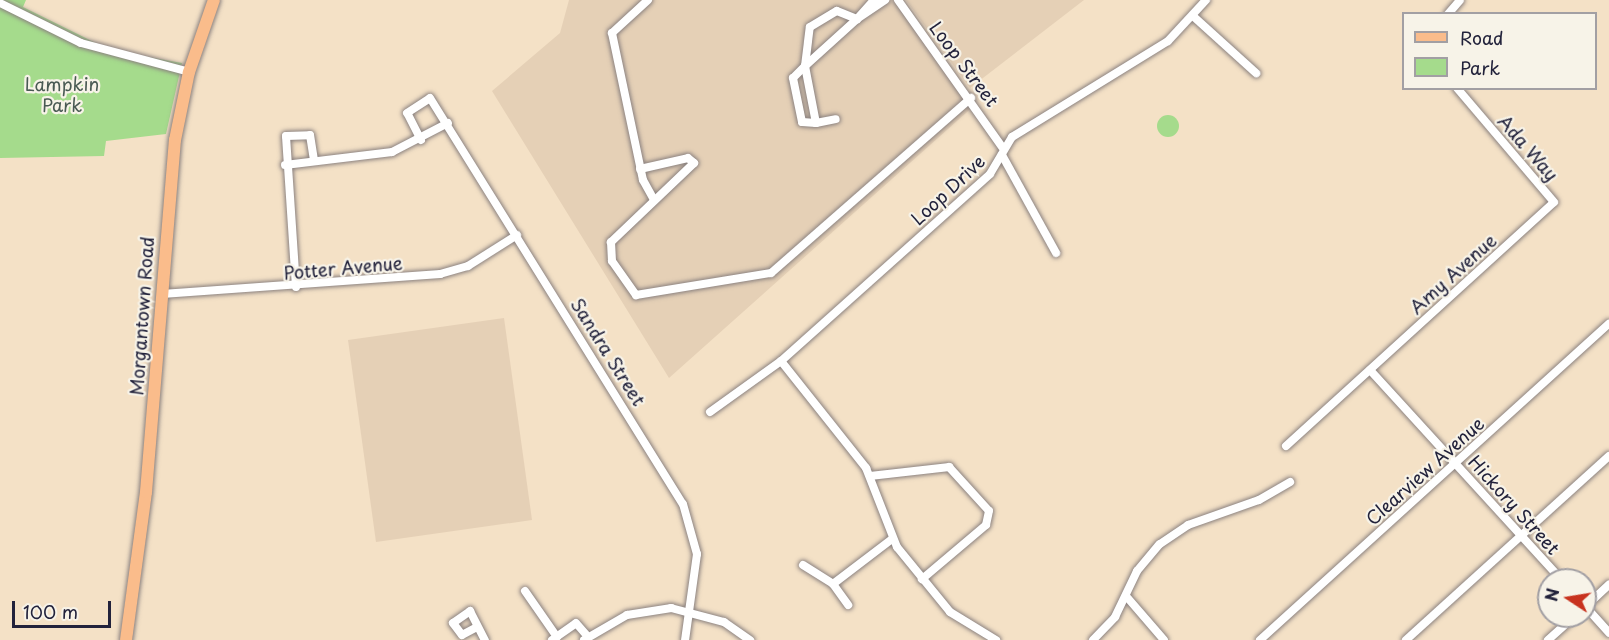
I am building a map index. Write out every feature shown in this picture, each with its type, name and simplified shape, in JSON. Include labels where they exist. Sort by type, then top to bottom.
[{"type":"main road","name":"Morgantown Road","points":[[126,640],[145,504],[175,140],[189,72],[214,0]]},
{"type":"street","points":[[648,0],[612,33],[640,169],[654,200]]},
{"type":"street","points":[[858,19],[874,0]]},
{"type":"street","points":[[836,119],[804,124],[800,117],[793,78],[858,19],[885,0]]},
{"type":"street","name":"Loop Street","points":[[898,0],[971,98],[1002,150],[1056,253]]},
{"type":"street","name":"Loop Drive","points":[[710,412],[781,362],[990,174],[1002,150],[1039,117],[1168,41],[1194,17],[1206,0]]},
{"type":"street","points":[[1450,12],[1460,0]]},
{"type":"street","points":[[0,3],[81,43],[189,72]]},
{"type":"street","points":[[816,123],[804,66],[810,27],[824,15],[837,11],[858,19]]},
{"type":"street","points":[[1194,17],[1256,73]]},
{"type":"street","points":[[806,51],[816,55]]},
{"type":"street","name":"Ada Way","points":[[1459,90],[1552,200]]},
{"type":"street","name":"Sandra Street","points":[[421,140],[407,113],[427,98],[433,99],[688,514],[697,554],[685,640]]},
{"type":"street","points":[[640,169],[688,158],[694,163],[654,200],[610,247],[612,261],[636,295],[771,273],[971,98]]},
{"type":"street","points":[[285,165],[392,152],[421,140],[448,123]]},
{"type":"street","points":[[296,287],[282,143],[289,134],[310,135],[314,161]]},
{"type":"street","name":"Amy Avenue","points":[[1286,446],[1552,200]]},
{"type":"street","name":"Potter Avenue","points":[[162,294],[296,287],[450,272],[517,235]]},
{"type":"street","name":"Clearview Avenue","points":[[1260,640],[1609,324]]},
{"type":"street","points":[[781,362],[870,476],[892,539],[922,579],[963,624],[996,640]]},
{"type":"street","name":"Hickory Street","points":[[1370,370],[1551,568]]},
{"type":"street","points":[[1406,640],[1609,456]]},
{"type":"street","points":[[870,476],[949,467],[988,511],[986,525],[922,579]]},
{"type":"street","points":[[1093,640],[1115,617],[1147,556],[1175,532],[1290,482]]},
{"type":"street","points":[[832,584],[892,539]]},
{"type":"street","points":[[803,565],[832,584],[848,605]]},
{"type":"street","points":[[1597,596],[1609,585]]},
{"type":"street","points":[[525,591],[554,638],[576,623],[586,639],[636,612],[690,611],[724,622],[750,640]]},
{"type":"street","points":[[1126,596],[1164,640]]},
{"type":"street","points":[[1597,620],[1609,633]]},
{"type":"street","points":[[477,627],[485,640]]},
{"type":"street","points":[[1548,640],[1562,628]]},
{"type":"shaded area","points":[[569,0],[899,0],[976,104],[669,378],[492,91],[560,33]]},
{"type":"shaded area","points":[[906,0],[1084,0],[970,88]]},
{"type":"shaded area","points":[[504,318],[532,520],[376,542],[348,340]]},
{"type":"green space","name":"Lampkin Park","points":[[0,0],[26,0],[23,7],[110,50],[182,63],[166,134],[106,141],[104,156],[0,158]]},
{"type":"green space","points":[[1168,115],[1176,118],[1179,126],[1176,134],[1168,137],[1160,134],[1157,126],[1160,118]]}]
